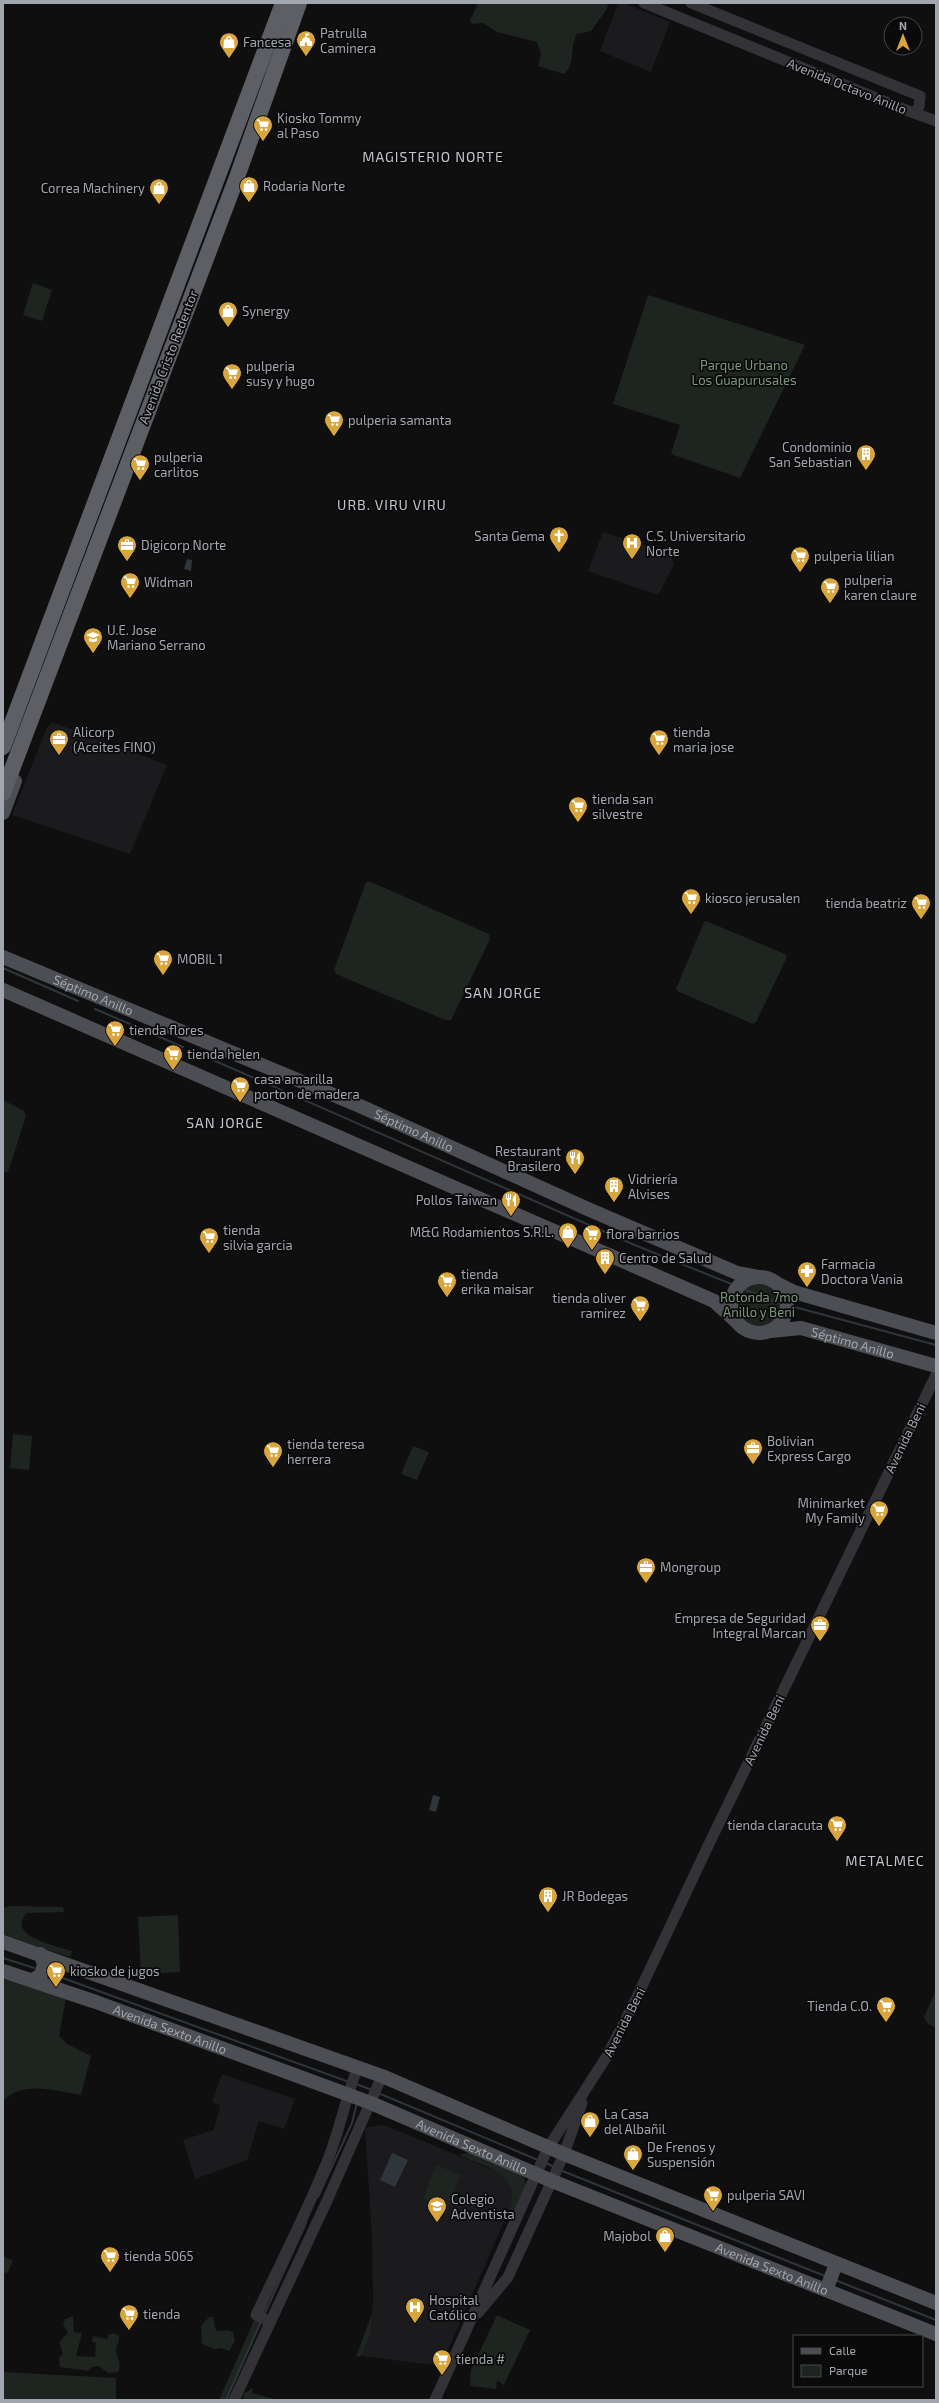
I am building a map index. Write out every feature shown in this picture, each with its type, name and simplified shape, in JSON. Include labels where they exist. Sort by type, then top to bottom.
[{"type":"highway","name":"Avenida Cristo Redentor","points":[[3,747],[283,3]]},
{"type":"highway","name":"Avenida Cristo Redentor","points":[[3,793],[237,178],[299,3]]},
{"type":"highway","points":[[123,476],[126,448],[139,405],[135,397]]},
{"type":"highway","points":[[90,563],[84,558],[84,550],[110,480],[113,456]]},
{"type":"main road","name":"Avenida Cristo Redentor","points":[[3,729],[9,713],[19,705]]},
{"type":"main road","name":"Avenida Cristo Redentor","points":[[3,813],[38,722],[34,710]]},
{"type":"main road","name":"Séptimo Anillo","points":[[3,957],[360,1106],[590,1210],[737,1273],[758,1277]]},
{"type":"main road","points":[[3,990],[714,1301],[727,1311],[737,1322],[751,1332],[768,1331],[780,1324],[787,1304],[781,1287],[774,1281]]},
{"type":"main road","points":[[737,1322],[731,1306],[740,1285],[758,1277],[774,1281],[794,1292],[936,1333]]},
{"type":"main road","name":"Séptimo Anillo","points":[[768,1331],[793,1327],[801,1328],[936,1366]]},
{"type":"main road","name":"Avenida Sexto Anillo","points":[[3,1942],[40,1954],[381,2079],[563,2156],[831,2277],[936,2334]]},
{"type":"main road","points":[[32,1980],[40,1975],[44,1964],[40,1954]]},
{"type":"main road","points":[[51,1987],[47,1977],[51,1967],[60,1962]]},
{"type":"main road","name":"Avenida Sexto Anillo","points":[[3,1971],[373,2099],[553,2179],[831,2277],[936,2304]]},
{"type":"street","name":"Avenida Octavo Anillo","points":[[644,3],[914,113],[919,107],[920,96],[691,3]]},
{"type":"street","points":[[914,113],[936,121]]},
{"type":"street","name":"Avenida Beni","points":[[435,2400],[537,2172],[548,2150],[607,2056],[635,2001],[714,1832],[936,1375]]},
{"type":"street","points":[[270,2322],[256,2315],[329,2157],[340,2127],[348,2090],[356,2070]]},
{"type":"street","points":[[234,2400],[381,2079]]},
{"type":"street","name":"Avenida Beni","points":[[469,2322],[508,2277],[563,2156],[589,2083]]},
{"type":"shaded area","points":[[618,3],[624,3],[670,22],[651,72],[600,51]]},
{"type":"shaded area","name":"C.S. Universitario Norte","points":[[603,532],[670,554],[674,565],[658,595],[588,571]]},
{"type":"shaded area","points":[[187,559],[192,560],[191,571],[184,569]]},
{"type":"shaded area","points":[[52,722],[167,765],[130,854],[12,815],[46,730]]},
{"type":"shaded area","points":[[433,1795],[440,1797],[436,1812],[429,1810]]},
{"type":"shaded area","points":[[222,2074],[295,2099],[284,2129],[259,2121],[247,2160],[195,2179],[183,2140],[214,2130],[220,2105],[212,2102]]},
{"type":"shaded area","name":"Colegio Adventista","points":[[384,2125],[498,2172],[507,2177],[513,2187],[513,2201],[441,2366],[361,2356],[371,2334],[373,2300],[372,2236],[365,2130],[367,2127]]},
{"type":"shaded area","points":[[392,2153],[408,2160],[395,2187],[380,2180]]},
{"type":"green space","points":[[478,3],[608,3],[607,9],[591,31],[577,34],[573,44],[570,65],[564,74],[538,66],[541,54],[537,42],[497,32],[483,23],[472,24],[470,20]]},
{"type":"green space","points":[[33,283],[52,290],[42,321],[23,315]]},
{"type":"green space","name":"Parque Urbano Los Guapurusales","points":[[648,295],[805,345],[740,478],[671,454],[680,425],[613,404]]},
{"type":"green space","points":[[366,882],[371,882],[489,934],[490,939],[451,1020],[445,1020],[336,974],[334,970]]},
{"type":"green space","points":[[706,921],[785,954],[787,957],[756,1022],[753,1024],[677,991],[676,989],[704,922]]},
{"type":"green space","points":[[3,1100],[24,1111],[26,1116],[8,1172],[3,1171]]},
{"type":"green space","name":"Rotonda 7mo Anillo y Beni","points":[[759,1282],[772,1286],[778,1292],[782,1305],[778,1318],[772,1324],[759,1328],[746,1324],[740,1318],[736,1305],[740,1292],[746,1286]]},
{"type":"green space","points":[[13,1434],[32,1436],[29,1470],[10,1468]]},
{"type":"green space","points":[[413,1446],[429,1452],[417,1480],[401,1474]]},
{"type":"green space","points":[[12,1906],[63,1907],[64,1912],[27,1913],[22,1921],[23,1928],[28,1934],[45,1943],[72,1951],[70,1957],[3,1936],[3,1908]]},
{"type":"green space","points":[[178,1915],[180,1972],[141,1974],[138,1917]]},
{"type":"green space","points":[[3,1979],[66,1998],[59,2036],[67,2044],[91,2056],[81,2095],[50,2090],[30,2089],[11,2095],[3,2101]]},
{"type":"green space","points":[[936,1990],[936,2028],[928,2024],[924,2017]]},
{"type":"green space","points":[[474,2151],[523,2174],[526,2184],[516,2210],[509,2210],[512,2198],[511,2187],[499,2173],[459,2155]]},
{"type":"green space","points":[[436,2165],[461,2175],[447,2210],[423,2199]]},
{"type":"green space","points":[[3,2256],[13,2261],[8,2272],[3,2274]]},
{"type":"green space","points":[[262,2302],[269,2305],[225,2400],[219,2400]]},
{"type":"green space","points":[[372,2313],[371,2334],[361,2356],[356,2357]]},
{"type":"green space","points":[[497,2315],[530,2330],[504,2385],[497,2381],[496,2389],[471,2386],[471,2370]]},
{"type":"green space","points":[[73,2316],[74,2332],[82,2333],[76,2356],[95,2357],[96,2343],[92,2342],[93,2336],[107,2339],[108,2335],[114,2333],[119,2336],[116,2349],[120,2363],[118,2372],[108,2373],[99,2366],[92,2367],[88,2371],[60,2367],[59,2358],[63,2354],[59,2342],[68,2333],[63,2325],[65,2319]]},
{"type":"green space","points":[[209,2317],[213,2317],[216,2331],[228,2330],[233,2332],[235,2341],[229,2351],[221,2348],[215,2349],[202,2344],[201,2326]]},
{"type":"green space","points":[[3,2372],[116,2378],[116,2400],[3,2400]]},
{"type":"green space","points":[[253,2388],[252,2393],[277,2400],[244,2400],[243,2394]]},
{"type":"waterway","points":[[3,968],[78,1001]]},
{"type":"waterway","points":[[95,1009],[183,1047]]},
{"type":"waterway","points":[[197,1053],[637,1246],[776,1302],[936,1345]]},
{"type":"waterway","points":[[3,1958],[34,1968]]},
{"type":"waterway","points":[[49,1973],[349,2082]]},
{"type":"waterway","points":[[356,2084],[372,2090]]},
{"type":"waterway","points":[[378,2093],[538,2160]]},
{"type":"waterway","points":[[318,2197],[352,2123],[357,2103]]},
{"type":"waterway","points":[[546,2163],[554,2167]]},
{"type":"waterway","points":[[560,2170],[825,2276]]},
{"type":"waterway","points":[[265,2313],[306,2223]]},
{"type":"waterway","points":[[835,2280],[936,2320]]},
{"type":"waterway","points":[[226,2400],[260,2324]]},
{"type":"place","name":"Patrulla Caminera","points":[[306,57]]},
{"type":"place","name":"Fancesa","points":[[229,59]]},
{"type":"place","name":"Kiosko Tommy al Paso","points":[[263,142]]},
{"type":"place","name":"Rodaria Norte","points":[[249,203]]},
{"type":"place","name":"Correa Machinery","points":[[159,205]]},
{"type":"place","name":"Synergy","points":[[228,328]]},
{"type":"place","name":"pulperia susy y hugo","points":[[232,390]]},
{"type":"place","name":"pulperia samanta","points":[[334,437]]},
{"type":"place","name":"Condominio San Sebastian","points":[[866,471]]},
{"type":"place","name":"pulperia carlitos","points":[[140,481]]},
{"type":"place","name":"Santa Gema","points":[[559,553]]},
{"type":"place","name":"C.S. Universitario Norte","points":[[632,560]]},
{"type":"place","name":"Digicorp Norte","points":[[127,562]]},
{"type":"place","name":"pulperia lilian","points":[[800,573]]},
{"type":"place","name":"Widman","points":[[130,599]]},
{"type":"place","name":"pulperia karen claure","points":[[830,604]]},
{"type":"place","name":"U.E. Jose Mariano Serrano","points":[[93,654]]},
{"type":"place","name":"Alicorp (Aceites FINO)","points":[[59,756]]},
{"type":"place","name":"tienda maria jose","points":[[659,756]]},
{"type":"place","name":"tienda san silvestre","points":[[578,823]]},
{"type":"place","name":"kiosco jerusalen","points":[[691,915]]},
{"type":"place","name":"tienda beatriz","points":[[921,920]]},
{"type":"place","name":"MOBIL 1","points":[[163,976]]},
{"type":"place","name":"tienda flores","points":[[115,1047]]},
{"type":"place","name":"tienda helen","points":[[173,1071]]},
{"type":"place","name":"casa amarilla porton de madera","points":[[240,1103]]},
{"type":"place","name":"Restaurant Brasilero","points":[[575,1175]]},
{"type":"place","name":"Vidriería Alvises","points":[[614,1203]]},
{"type":"place","name":"Pollos Taiwan","points":[[511,1217]]},
{"type":"place","name":"M&G Rodamientos S.R.L.","points":[[568,1249]]},
{"type":"place","name":"flora barrios","points":[[592,1251]]},
{"type":"place","name":"tienda silvia garcia","points":[[209,1254]]},
{"type":"place","name":"Centro de Salud","points":[[605,1275]]},
{"type":"place","name":"Farmacia Doctora Vania","points":[[807,1288]]},
{"type":"place","name":"tienda erika maisar","points":[[447,1298]]},
{"type":"place","name":"tienda oliver ramirez","points":[[640,1322]]},
{"type":"place","name":"Bolivian Express Cargo","points":[[753,1465]]},
{"type":"place","name":"tienda teresa herrera","points":[[273,1468]]},
{"type":"place","name":"Minimarket My Family","points":[[879,1527]]},
{"type":"place","name":"Mongroup","points":[[646,1584]]},
{"type":"place","name":"Empresa de Seguridad Integral Marcan","points":[[820,1642]]},
{"type":"place","name":"tienda claracuta","points":[[837,1842]]},
{"type":"place","name":"JR Bodegas","points":[[548,1913]]},
{"type":"place","name":"kiosko de jugos","points":[[56,1988]]},
{"type":"place","name":"Tienda C.O.","points":[[886,2023]]},
{"type":"place","name":"La Casa del Albañil","points":[[590,2138]]},
{"type":"place","name":"De Frenos y Suspensión","points":[[633,2171]]},
{"type":"place","name":"pulperia SAVI","points":[[713,2212]]},
{"type":"place","name":"Colegio Adventista","points":[[437,2223]]},
{"type":"place","name":"Majobol","points":[[665,2253]]},
{"type":"place","name":"tienda 5065","points":[[110,2273]]},
{"type":"place","name":"Hospital Católico","points":[[415,2324]]},
{"type":"place","name":"tienda","points":[[129,2331]]},
{"type":"place","name":"tienda #","points":[[442,2376]]},
{"type":"district","name":"MAGISTERIO NORTE","points":[[433,157]]},
{"type":"district","name":"URB. VIRU VIRU","points":[[392,505]]},
{"type":"district","name":"SAN JORGE","points":[[503,993]]},
{"type":"district","name":"SAN JORGE","points":[[225,1123]]},
{"type":"district","name":"METALMEC","points":[[885,1861]]}]
